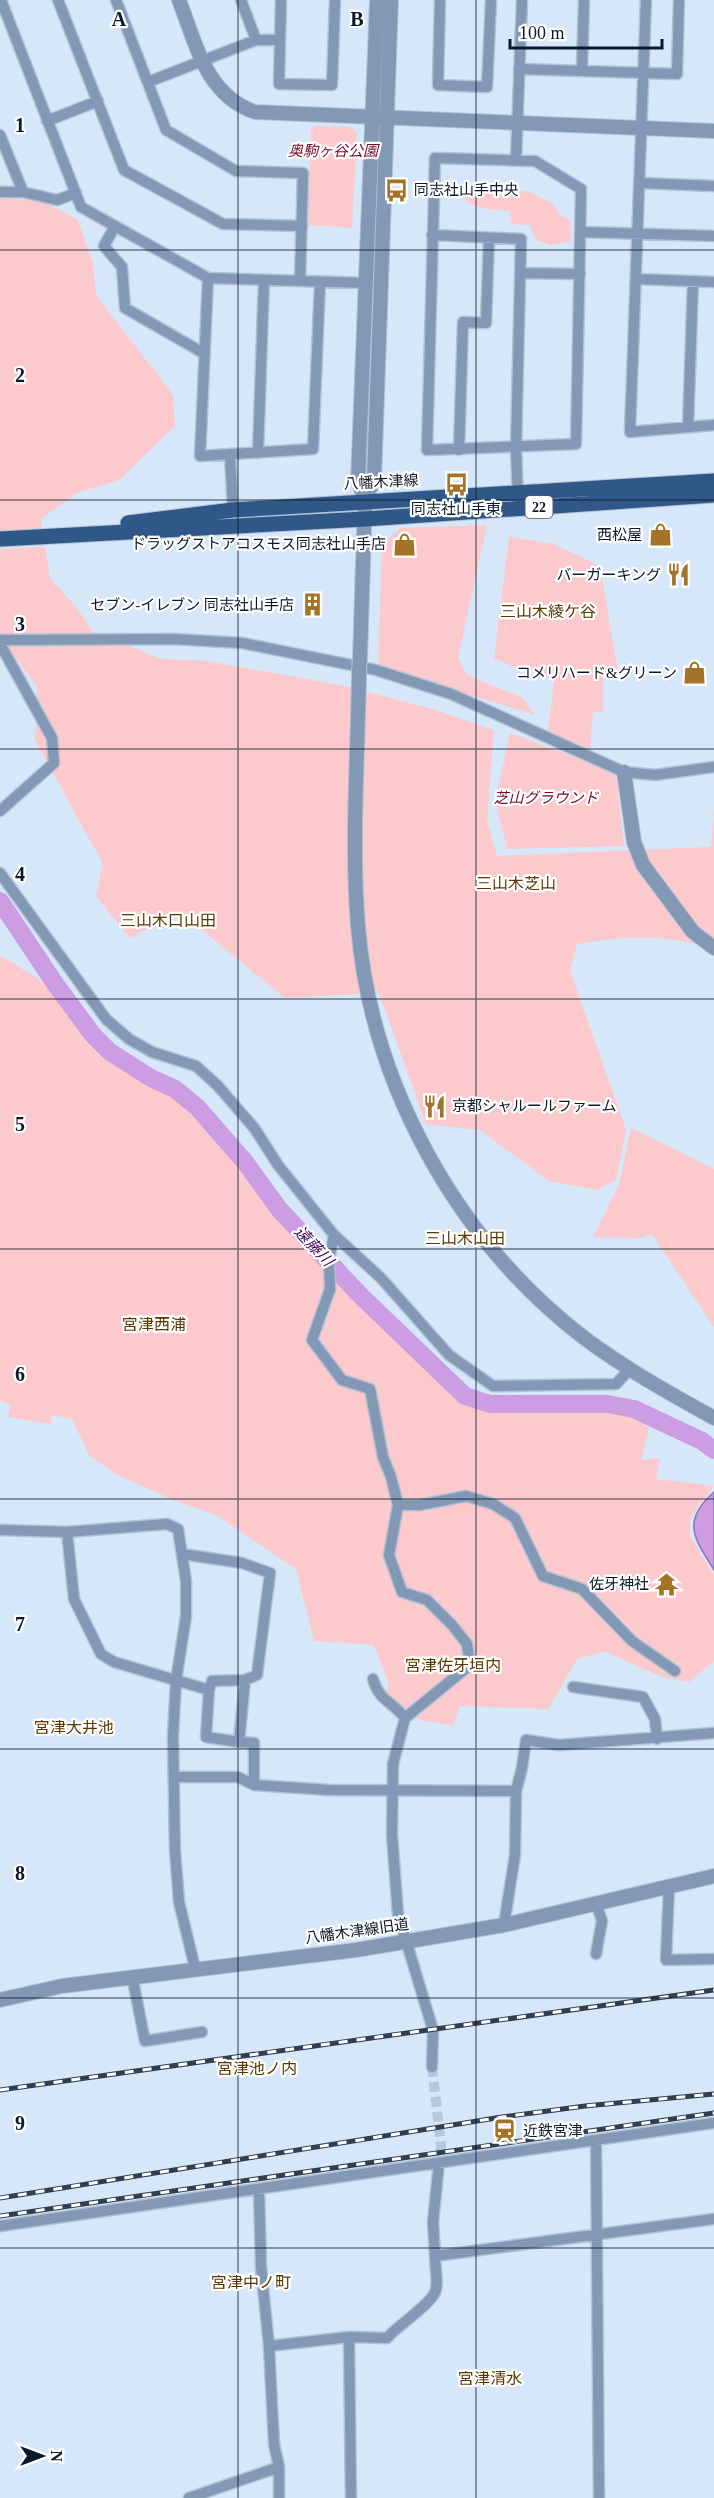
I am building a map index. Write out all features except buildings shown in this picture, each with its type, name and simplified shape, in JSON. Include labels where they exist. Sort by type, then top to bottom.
[{"type":"main road","name":"八幡木津線","points":[[0,539],[364,519],[714,481]]},
{"type":"main road","name":"八幡木津線","points":[[51,536],[175,515],[365,500],[518,501],[714,495]]},
{"type":"street","points":[[1,0],[81,207],[208,278],[366,282]]},
{"type":"street","points":[[58,0],[124,170],[223,224],[302,226]]},
{"type":"street","points":[[116,0],[166,130],[236,171],[303,173],[300,281]]},
{"type":"street","points":[[179,0],[211,79],[223,94],[238,105],[255,112],[714,131]]},
{"type":"street","points":[[241,0],[256,40]]},
{"type":"street","points":[[281,0],[279,84],[332,85],[335,0]]},
{"type":"street","points":[[365,500],[375,480],[381,118],[377,0]]},
{"type":"street","points":[[391,0],[366,282],[358,480],[365,500],[359,672],[356,884],[358,929],[366,982],[392,1077],[427,1154],[463,1211],[492,1248],[550,1309],[582,1336],[629,1370],[714,1418]]},
{"type":"street","points":[[440,0],[438,85],[487,87],[491,0]]},
{"type":"street","points":[[516,160],[522,0]]},
{"type":"street","points":[[582,70],[584,0]]},
{"type":"street","points":[[646,0],[630,432],[714,425]]},
{"type":"street","points":[[519,69],[678,74],[680,0]]},
{"type":"street","points":[[148,82],[256,40],[280,40]]},
{"type":"street","points":[[47,121],[98,101]]},
{"type":"street","points":[[0,135],[23,192]]},
{"type":"street","points":[[435,158],[535,162],[581,189],[581,232],[576,444],[427,450],[435,158]]},
{"type":"street","points":[[640,183],[714,186]]},
{"type":"street","points":[[0,192],[23,192],[57,200],[76,193]]},
{"type":"street","points":[[115,226],[104,246],[122,267],[125,308],[205,354]]},
{"type":"street","points":[[581,232],[714,236]]},
{"type":"street","points":[[432,235],[521,239],[516,448],[518,501]]},
{"type":"street","points":[[459,450],[463,322],[486,322],[489,238]]},
{"type":"street","points":[[521,273],[580,274]]},
{"type":"street","points":[[208,278],[200,456],[313,449],[320,282]]},
{"type":"street","points":[[636,279],[714,282]]},
{"type":"street","points":[[258,453],[264,280]]},
{"type":"street","points":[[688,427],[693,281]]},
{"type":"street","points":[[230,454],[233,510]]},
{"type":"street","points":[[0,811],[54,764],[52,738],[0,642],[174,639],[242,643],[376,670],[451,694],[624,772],[655,775],[714,768]]},
{"type":"street","points":[[624,772],[634,842],[643,865],[693,932],[714,948]]},
{"type":"street","points":[[0,873],[106,1019],[129,1039],[152,1052],[196,1066],[255,1129],[291,1183],[334,1235],[381,1278],[449,1355],[493,1386],[616,1384],[629,1370]]},
{"type":"street","points":[[334,1235],[329,1260],[330,1289],[312,1340],[342,1380],[370,1389],[383,1457],[392,1477],[398,1505],[389,1556],[402,1593],[427,1600],[452,1624],[467,1644],[470,1665],[413,1714],[405,1718],[393,1764],[392,1834],[398,1914],[433,2030],[432,2067]]},
{"type":"street","points":[[398,1505],[420,1505],[466,1496],[493,1504],[515,1518],[543,1576],[582,1589],[632,1641],[675,1671]]},
{"type":"street","points":[[0,1530],[68,1532],[167,1524],[178,1528],[186,1581],[186,1616],[176,1681],[175,1851],[179,1902],[195,1968]]},
{"type":"street","points":[[68,1532],[74,1599],[101,1654],[114,1662],[209,1690]]},
{"type":"street","points":[[182,1554],[242,1563],[270,1574],[257,1675],[245,1680],[213,1681],[209,1690],[206,1737],[254,1743],[254,1785]]},
{"type":"street","points":[[373,1679],[382,1698],[399,1710],[405,1718]]},
{"type":"street","points":[[239,1742],[245,1680]]},
{"type":"street","points":[[573,1687],[643,1697],[655,1719],[657,1739]]},
{"type":"street","points":[[504,1925],[507,1892],[515,1854],[516,1791],[526,1740],[559,1745],[714,1733]]},
{"type":"street","points":[[174,1777],[238,1778],[254,1785],[329,1790],[516,1791]]},
{"type":"street","name":"八幡木津線旧道","points":[[0,2000],[62,1986],[408,1941],[504,1925],[714,1876]]},
{"type":"street","points":[[669,1886],[666,1960],[714,1959]]},
{"type":"street","points":[[596,1954],[602,1921],[597,1903]]},
{"type":"street","points":[[132,1976],[145,2041],[202,2032]]},
{"type":"street","points":[[0,2226],[714,2123]]},
{"type":"street","points":[[597,2140],[599,2498]]},
{"type":"street","points":[[269,2346],[350,2337],[387,2338],[401,2322],[432,2301],[436,2290],[433,2222],[439,2163]]},
{"type":"street","points":[[259,2189],[261,2267],[269,2346],[274,2444],[279,2467],[279,2498]]},
{"type":"street","points":[[435,2256],[714,2219]]},
{"type":"street","points":[[350,2337],[351,2498]]},
{"type":"street","points":[[189,2498],[279,2467]]},
{"type":"green space","name":"奥駒ヶ谷公園","points":[[315,126],[351,127],[357,134],[352,228],[308,225],[311,130]]},
{"type":"green space","points":[[466,186],[530,192],[553,204],[561,216],[570,219],[571,241],[552,245],[536,240],[530,225],[512,224],[510,211],[481,208],[466,202]]},
{"type":"green space","points":[[0,199],[41,200],[78,220],[93,264],[96,295],[173,395],[175,426],[119,480],[79,492],[41,519],[42,528],[0,531]]},
{"type":"green space","points":[[487,525],[458,658],[467,675],[523,698],[535,715],[378,666],[382,545],[400,528]]},
{"type":"green space","points":[[509,537],[553,544],[600,566],[618,673],[603,675],[603,712],[593,712],[590,749],[548,732],[554,681],[528,668],[521,670],[494,658]]},
{"type":"green space","points":[[45,547],[50,578],[77,608],[93,632],[162,659],[207,661],[345,686],[436,710],[494,730],[487,820],[497,856],[711,847],[714,809],[714,948],[680,941],[646,938],[594,941],[577,944],[570,970],[626,1130],[616,1180],[597,1190],[549,1181],[480,1130],[426,1124],[379,993],[285,998],[179,911],[130,938],[96,896],[103,864],[35,740],[37,686],[0,638],[0,549]]},
{"type":"green space","name":"芝山グラウンド","points":[[510,733],[607,769],[616,776],[624,846],[507,849],[495,801]]},
{"type":"green space","points":[[0,955],[43,982],[107,1059],[171,1092],[194,1110],[232,1154],[287,1225],[356,1300],[459,1399],[494,1408],[609,1408],[637,1416],[649,1428],[641,1460],[660,1458],[656,1479],[714,1486],[690,1517],[690,1536],[714,1575],[714,1661],[689,1682],[660,1676],[604,1651],[577,1659],[548,1709],[459,1706],[454,1725],[423,1721],[382,1698],[389,1684],[374,1645],[314,1641],[296,1569],[218,1516],[173,1500],[116,1474],[89,1455],[72,1419],[52,1415],[50,1424],[8,1417],[11,1405],[0,1401]]},
{"type":"green space","points":[[631,1128],[714,1169],[714,1327],[652,1234],[640,1238],[593,1237],[619,1184]]},
{"type":"shaded area","points":[[714,1492],[714,1570],[697,1539],[694,1521],[697,1512]]},
{"type":"waterway","name":"遠藤川","points":[[0,901],[56,985],[93,1035],[110,1052],[151,1078],[175,1089],[197,1107],[245,1162],[279,1209],[360,1295],[465,1396],[490,1404],[608,1404],[634,1409],[702,1441],[714,1450]]},
{"type":"tunnel","points":[[432,2067],[441,2145],[439,2163]]},
{"type":"railway","points":[[0,2090],[714,1990]]},
{"type":"railway","points":[[0,2198],[502,2117],[585,2106],[714,2094]]},
{"type":"railway","points":[[0,2216],[714,2113]]},
{"type":"place","name":"同志社山手中央","points":[[396,190]]},
{"type":"place","name":"同志社山手東","points":[[456,485]]},
{"type":"place","name":"西松屋","points":[[660,535]]},
{"type":"place","name":"ドラッグストアコスモス同志社山手店","points":[[404,544]]},
{"type":"place","name":"バーガーキング","points":[[679,575]]},
{"type":"place","name":"セブン-イレブン 同志社山手店","points":[[312,605]]},
{"type":"place","name":"コメリハード&グリーン","points":[[695,673]]},
{"type":"place","name":"京都シャルールファーム","points":[[434,1106]]},
{"type":"place","name":"佐牙神社","points":[[667,1584]]},
{"type":"place","name":"近鉄宮津","points":[[505,2131]]},
{"type":"district","name":"三山木綾ケ谷","points":[[548,611]]},
{"type":"district","name":"三山木芝山","points":[[516,883]]},
{"type":"district","name":"三山木口山田","points":[[168,920]]},
{"type":"district","name":"三山木山田","points":[[465,1238]]},
{"type":"district","name":"宮津西浦","points":[[154,1324]]},
{"type":"district","name":"宮津佐牙垣内","points":[[453,1665]]},
{"type":"district","name":"宮津大井池","points":[[74,1727]]},
{"type":"district","name":"宮津池ノ内","points":[[257,2068]]},
{"type":"district","name":"宮津中ノ町","points":[[251,2282]]},
{"type":"district","name":"宮津清水","points":[[490,2378]]}]
